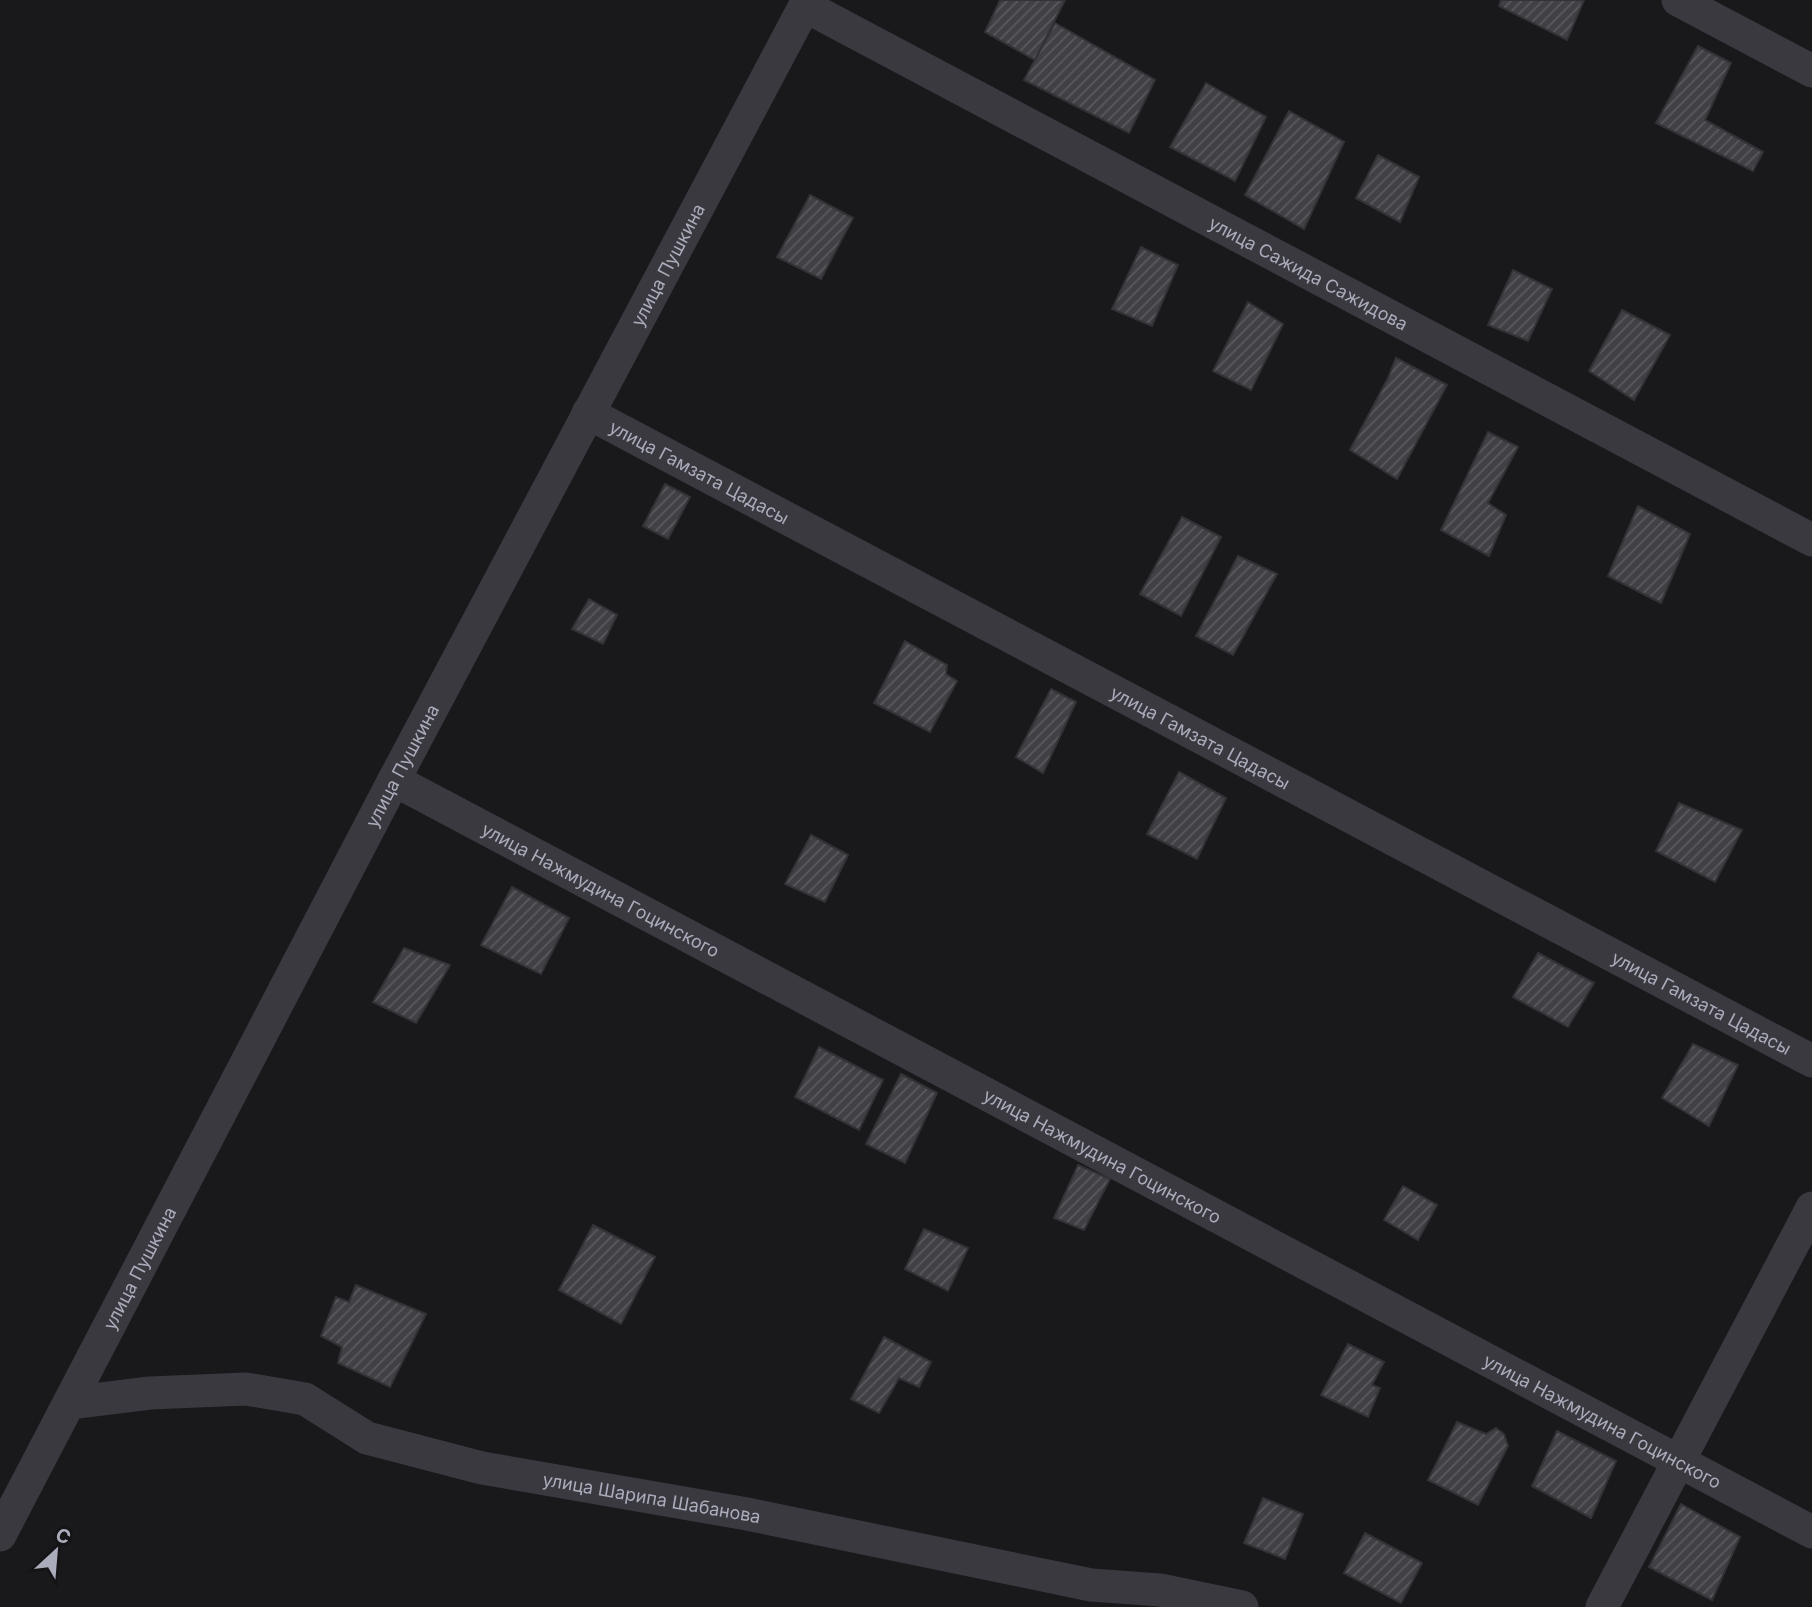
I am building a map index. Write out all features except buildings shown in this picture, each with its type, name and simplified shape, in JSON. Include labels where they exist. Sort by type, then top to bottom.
[{"type":"street","points":[[1678,0],[1812,71]]},
{"type":"street","name":"улица Пушкина","points":[[0,1535],[394,780],[806,3]]},
{"type":"street","name":"улица Сажида Сажидова","points":[[806,3],[1812,540]]},
{"type":"street","name":"улица Гамзата Цадасы","points":[[589,413],[1812,1061]]},
{"type":"street","name":"улица Нажмудина Гоцинского","points":[[394,780],[1812,1532]]},
{"type":"street","points":[[1602,1607],[1812,1209]]},
{"type":"street","name":"улица Шарипа Шабанова","points":[[69,1403],[150,1393],[246,1389],[305,1399],[367,1438],[482,1468],[747,1514],[1091,1585],[1160,1590],[1242,1607]]}]
